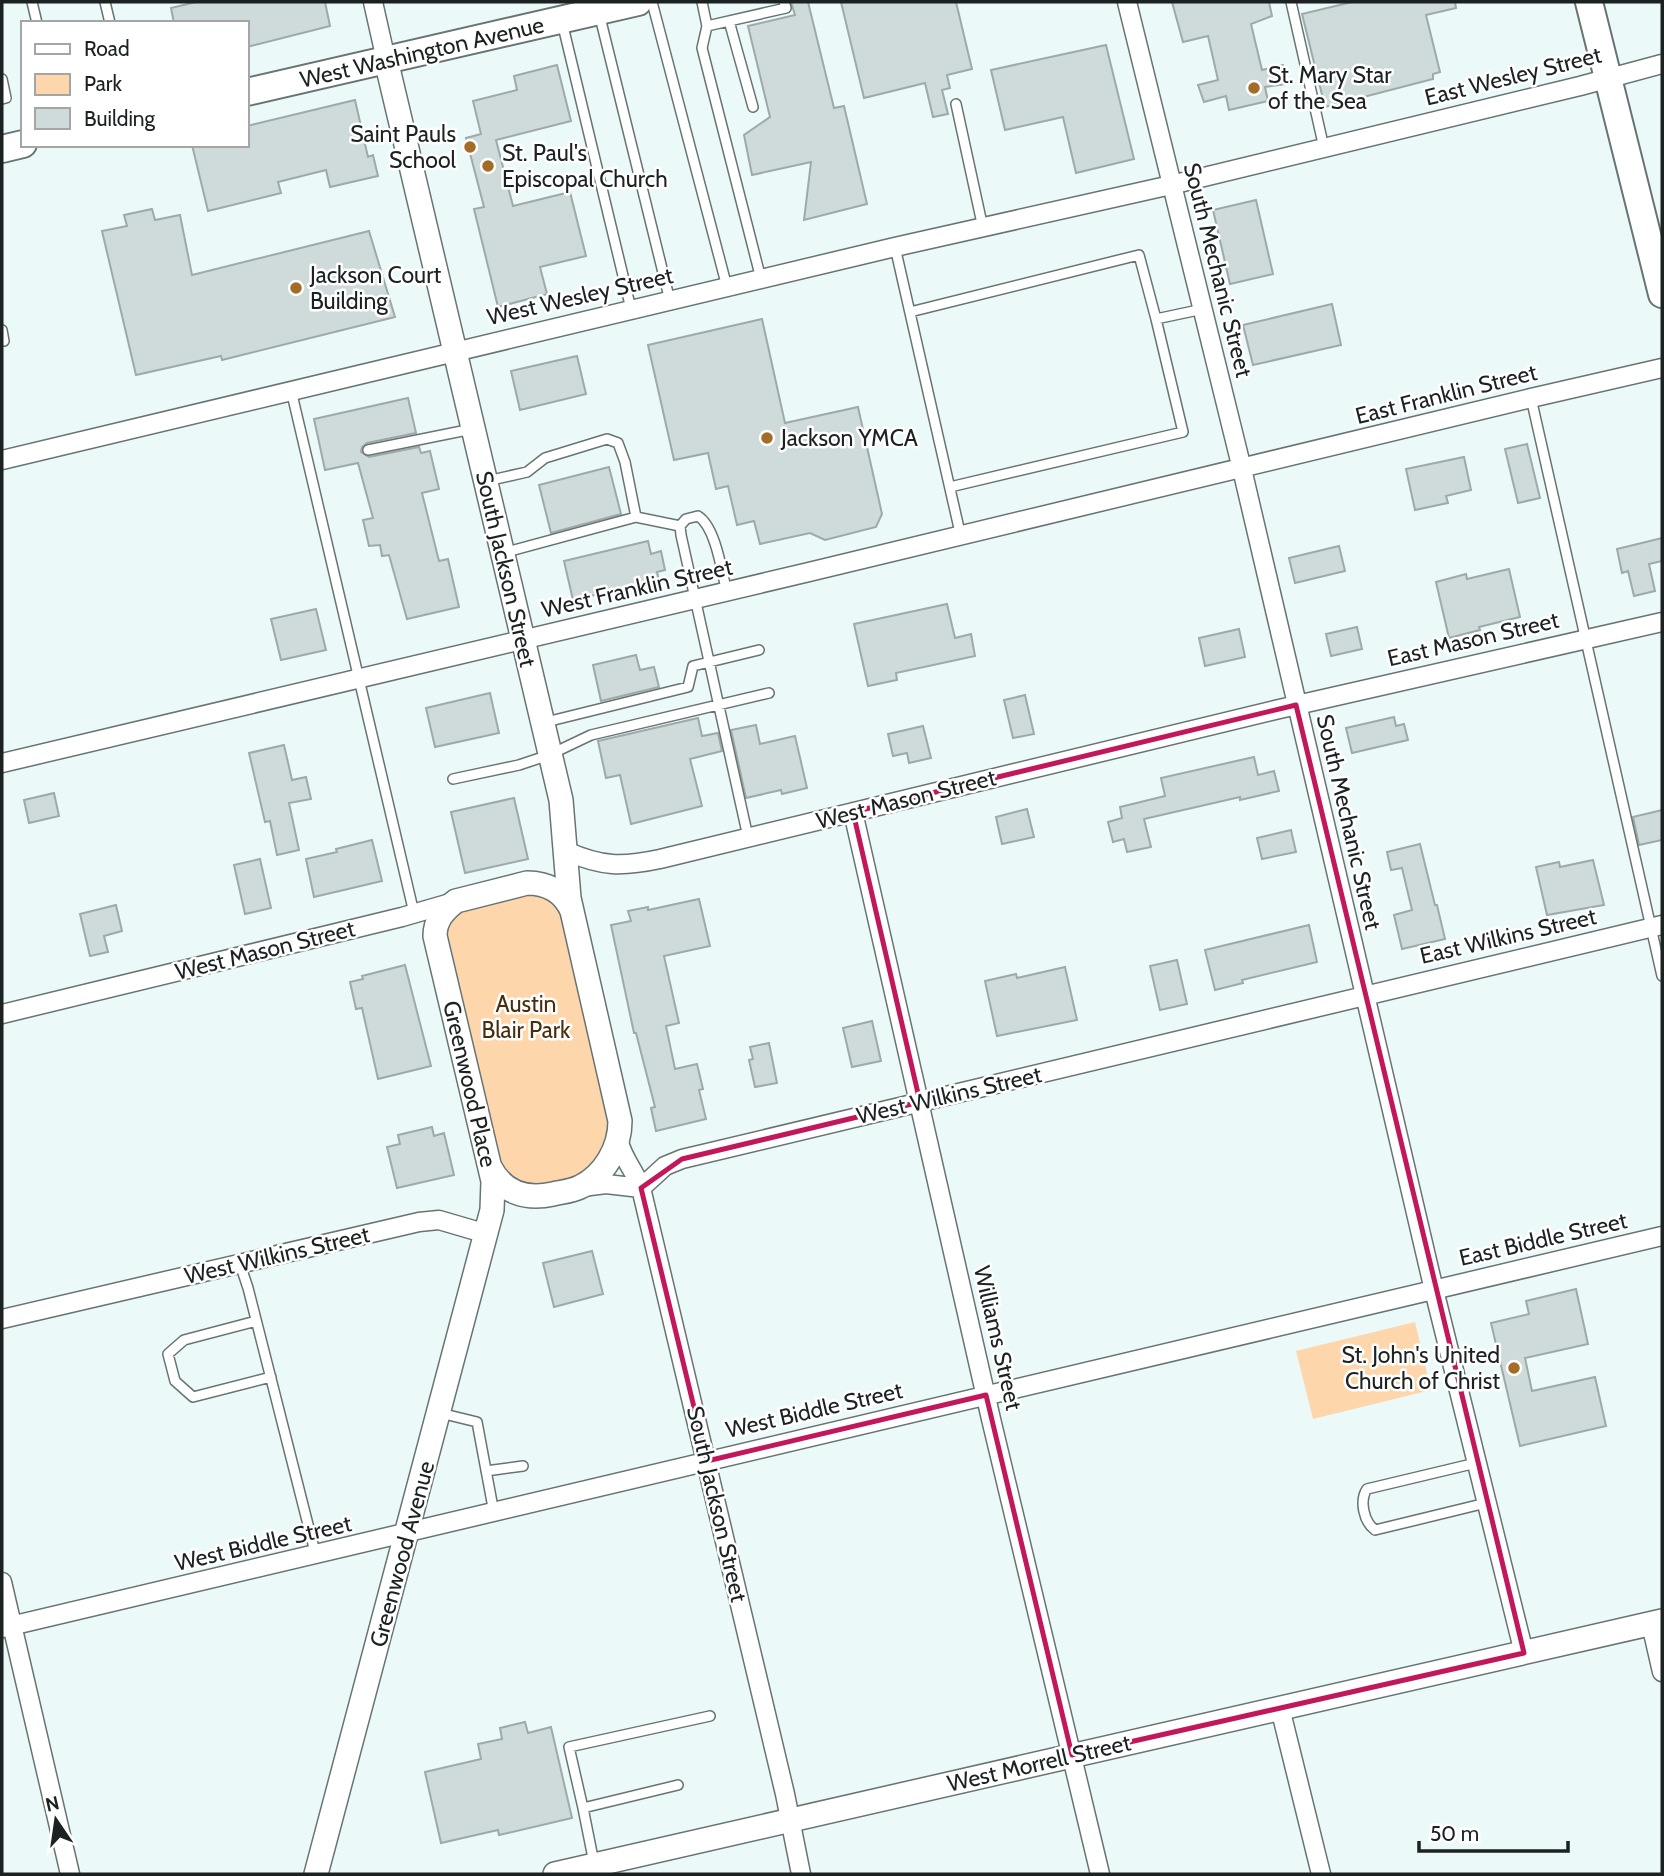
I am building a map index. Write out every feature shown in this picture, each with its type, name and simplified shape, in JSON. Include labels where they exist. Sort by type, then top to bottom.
[{"type":"main road","name":"West Washington Avenue","points":[[248,92],[638,2]]},
{"type":"main road","points":[[1589,2],[1662,295]]},
{"type":"main road","points":[[2,149],[21,144]]},
{"type":"street","name":"South Jackson Street","points":[[373,2],[561,800],[572,913],[619,1110],[618,1139],[624,1158],[635,1173],[641,1188],[802,1874]]},
{"type":"street","name":"South Mechanic Street","points":[[1127,2],[1242,469],[1434,1290],[1524,1653]]},
{"type":"street","name":"East Wesley Street","points":[[1171,185],[1662,64]]},
{"type":"street","name":"West Wesley Street","points":[[2,460],[631,309],[1171,185]]},
{"type":"street","name":"East Franklin Street","points":[[1242,469],[1662,368]]},
{"type":"street","name":"West Franklin Street","points":[[2,763],[1242,469]]},
{"type":"street","name":"East Mason Street","points":[[1296,705],[1662,622]]},
{"type":"street","name":"West Mason Street","points":[[2,1014],[408,915],[527,883],[553,870],[566,852],[595,863],[628,865],[1296,705]]},
{"type":"street","name":"Williams Street","points":[[853,812],[986,1395],[1100,1874]]},
{"type":"street","points":[[527,883],[553,889],[567,900],[572,913]]},
{"type":"street","points":[[435,936],[438,920],[456,901]]},
{"type":"street","points":[[408,915],[432,931],[435,936]]},
{"type":"street","name":"East Wilkins Street","points":[[1365,995],[1657,926]]},
{"type":"street","name":"Greenwood Place","points":[[435,936],[490,1167],[494,1191],[487,1234]]},
{"type":"street","name":"West Wilkins Street","points":[[641,1188],[665,1166],[682,1159],[1365,995]]},
{"type":"street","name":"South Jackson Street","points":[[578,1188],[605,1166],[618,1139]]},
{"type":"street","points":[[490,1167],[497,1181],[505,1188],[522,1195],[540,1196]]},
{"type":"street","points":[[487,1234],[508,1209],[540,1196],[606,1184],[641,1188]]},
{"type":"street","name":"West Wilkins Street","points":[[2,1319],[431,1220],[446,1221],[487,1234]]},
{"type":"street","name":"Greenwood Avenue","points":[[316,1874],[487,1234]]},
{"type":"street","name":"East Biddle Street","points":[[1434,1290],[1662,1236]]},
{"type":"street","name":"West Biddle Street","points":[[7,1627],[1434,1290]]},
{"type":"street","points":[[2,1582],[7,1627],[70,1874]]},
{"type":"street","points":[[1656,1623],[1662,1672]]},
{"type":"street","name":"West Morrell Street","points":[[555,1874],[1656,1623]]},
{"type":"street","points":[[1280,1708],[1321,1874]]},
{"type":"lane","points":[[32,2],[37,21]]},
{"type":"lane","points":[[105,2],[110,21]]},
{"type":"lane","points":[[652,2],[727,287]]},
{"type":"lane","points":[[702,2],[707,26],[702,48],[761,279]]},
{"type":"lane","points":[[707,26],[786,8],[784,2]]},
{"type":"lane","points":[[1291,2],[1324,148]]},
{"type":"lane","points":[[598,11],[670,301]]},
{"type":"lane","points":[[562,20],[631,309]]},
{"type":"lane","points":[[729,21],[753,107]]},
{"type":"lane","points":[[2,79],[6,98],[2,99]]},
{"type":"lane","points":[[956,104],[983,228]]},
{"type":"lane","points":[[895,247],[961,537]]},
{"type":"lane","points":[[910,312],[1139,254],[1183,432],[950,487]]},
{"type":"lane","points":[[1156,318],[1203,309]]},
{"type":"lane","points":[[2,330],[4,341]]},
{"type":"lane","points":[[291,390],[360,679],[408,915]]},
{"type":"lane","points":[[1531,398],[1586,638],[1657,926],[1662,976]]},
{"type":"lane","points":[[368,450],[473,429]]},
{"type":"lane","points":[[485,482],[527,472],[545,458],[607,439],[618,443],[625,462],[635,517]]},
{"type":"lane","points":[[727,593],[711,530],[704,519],[698,516],[685,519],[680,526],[748,837]]},
{"type":"lane","points":[[502,554],[635,517],[680,526]]},
{"type":"lane","points":[[541,723],[688,687],[693,666],[759,650]]},
{"type":"lane","points":[[453,779],[519,765],[549,755],[590,735],[769,692]]},
{"type":"lane","points":[[240,1264],[316,1556]]},
{"type":"lane","points":[[256,1321],[184,1340],[167,1354],[176,1381],[193,1396],[271,1377]]},
{"type":"lane","points":[[439,1413],[477,1422],[494,1513]]},
{"type":"lane","points":[[1476,1463],[1367,1489],[1362,1502],[1370,1527],[1375,1530],[1486,1503]]},
{"type":"lane","points":[[486,1471],[523,1466]]},
{"type":"lane","points":[[595,1865],[569,1747],[710,1716]]},
{"type":"lane","points":[[583,1808],[678,1785]]},
{"type":"highlighted area","points":[[1296,705],[1524,1653],[1072,1755],[986,1395],[707,1461],[641,1188],[682,1159],[920,1102],[853,812]]},
{"type":"green space","name":"Austin Blair Park","points":[[527,883],[562,895],[619,1110],[589,1181],[505,1188],[438,920]]},
{"type":"green space","points":[[1415,1322],[1431,1390],[1313,1419],[1296,1351]]},
{"type":"building","points":[[196,2],[325,2],[330,26],[248,47],[248,21],[174,21],[171,8]]},
{"type":"building","points":[[791,2],[808,2],[834,108],[844,106],[867,204],[804,220],[811,162],[752,175],[744,135],[770,117],[748,26],[795,15]]},
{"type":"building","points":[[841,2],[956,2],[972,69],[947,75],[950,88],[942,90],[948,114],[933,117],[925,83],[864,98]]},
{"type":"building","points":[[1172,2],[1269,2],[1272,16],[1251,24],[1262,70],[1283,65],[1287,84],[1265,87],[1268,101],[1229,110],[1226,96],[1204,102],[1198,85],[1218,80],[1208,36],[1183,42]]},
{"type":"building","points":[[1352,2],[1455,2],[1456,8],[1426,15],[1440,72],[1433,74],[1433,79],[1325,107],[1302,14]]},
{"type":"building","points":[[1106,45],[1134,159],[1076,173],[1063,117],[1005,130],[991,70]]},
{"type":"building","name":"St. Paul's Episcopal Church","points":[[557,65],[571,121],[496,140],[513,206],[570,192],[586,256],[540,267],[547,294],[498,307],[474,209],[484,207],[466,138],[481,134],[473,101],[517,90],[514,76]]},
{"type":"building","points":[[355,100],[368,157],[373,155],[378,176],[330,187],[326,170],[278,182],[281,193],[208,211],[192,147],[248,147],[248,126]]},
{"type":"building","points":[[1256,200],[1273,274],[1230,284],[1213,210]]},
{"type":"building","points":[[152,209],[155,220],[180,215],[192,275],[369,231],[395,317],[222,360],[221,356],[136,375],[102,231],[127,226],[124,215]]},
{"type":"building","points":[[1332,304],[1341,345],[1253,365],[1243,325]]},
{"type":"building","name":"Jackson YMCA","points":[[762,319],[785,423],[858,407],[882,514],[876,527],[825,540],[810,533],[760,544],[754,521],[737,525],[728,486],[716,489],[708,453],[674,460],[648,345]]},
{"type":"building","points":[[577,356],[586,394],[520,410],[511,371]]},
{"type":"building","points":[[408,398],[416,433],[367,443],[361,452],[369,457],[419,447],[421,453],[430,451],[439,489],[422,493],[439,561],[448,559],[459,607],[407,619],[389,555],[382,556],[380,545],[369,546],[363,520],[373,518],[358,463],[325,470],[314,419]]},
{"type":"building","points":[[1527,444],[1540,498],[1518,503],[1505,449]]},
{"type":"building","points":[[1464,457],[1471,490],[1446,496],[1448,503],[1415,510],[1406,469]]},
{"type":"building","points":[[609,467],[621,514],[551,533],[539,485]]},
{"type":"building","points":[[1662,538],[1662,561],[1649,564],[1655,591],[1634,596],[1628,571],[1622,573],[1617,549]]},
{"type":"building","points":[[648,541],[651,554],[661,551],[665,570],[657,572],[659,580],[573,600],[564,561]]},
{"type":"building","points":[[1339,546],[1345,571],[1295,583],[1289,558]]},
{"type":"building","points":[[1509,569],[1520,617],[1449,638],[1436,582],[1466,574],[1467,579]]},
{"type":"building","points":[[947,604],[955,638],[971,634],[975,656],[896,673],[897,680],[868,686],[854,624]]},
{"type":"building","points":[[316,609],[326,650],[281,660],[271,619]]},
{"type":"building","points":[[1357,627],[1362,649],[1331,656],[1326,634]]},
{"type":"building","points":[[1239,629],[1245,657],[1205,666],[1199,638]]},
{"type":"building","points":[[636,655],[640,670],[654,667],[659,687],[601,701],[593,665]]},
{"type":"building","points":[[490,693],[499,733],[435,747],[426,708]]},
{"type":"building","points":[[1025,695],[1034,734],[1013,738],[1004,700]]},
{"type":"building","points":[[1394,717],[1396,726],[1404,724],[1408,740],[1352,753],[1346,728]]},
{"type":"building","points":[[698,718],[702,736],[718,733],[722,751],[690,759],[702,806],[631,824],[620,775],[606,778],[598,741]]},
{"type":"building","points":[[756,725],[760,744],[795,736],[807,788],[782,794],[781,790],[746,798],[731,730]]},
{"type":"building","points":[[923,726],[931,758],[909,763],[907,753],[893,756],[888,734]]},
{"type":"building","points":[[284,745],[292,780],[306,777],[311,799],[289,803],[299,850],[277,855],[270,821],[265,822],[249,753]]},
{"type":"building","points":[[1254,757],[1258,775],[1274,771],[1279,791],[1144,819],[1151,847],[1127,852],[1124,839],[1113,842],[1108,822],[1122,818],[1120,807],[1165,796],[1161,778]]},
{"type":"building","points":[[54,793],[59,816],[29,823],[24,800]]},
{"type":"building","points":[[514,798],[528,859],[465,873],[451,812]]},
{"type":"building","points":[[1027,809],[1034,837],[1002,844],[996,817]]},
{"type":"building","points":[[1662,810],[1662,840],[1639,845],[1633,817]]},
{"type":"building","points":[[1291,830],[1296,852],[1262,859],[1257,838]]},
{"type":"building","points":[[372,840],[382,881],[314,897],[306,859]]},
{"type":"building","points":[[1420,844],[1445,939],[1402,949],[1394,915],[1412,910],[1402,868],[1391,870],[1387,852]]},
{"type":"building","points":[[260,859],[271,908],[245,914],[234,865]]},
{"type":"building","points":[[1593,860],[1604,905],[1547,915],[1536,867],[1559,862],[1560,867]]},
{"type":"building","points":[[699,899],[710,946],[664,956],[679,1023],[666,1026],[675,1069],[697,1064],[703,1089],[699,1090],[706,1119],[656,1131],[651,1108],[655,1107],[634,1033],[611,925],[631,921],[628,911],[648,907],[648,910]]},
{"type":"building","points":[[116,905],[122,931],[104,936],[108,952],[90,956],[80,914]]},
{"type":"building","points":[[1309,925],[1317,962],[1242,980],[1243,983],[1215,990],[1205,950]]},
{"type":"building","points":[[1177,960],[1187,1004],[1160,1010],[1150,966]]},
{"type":"building","points":[[405,965],[431,1066],[378,1079],[362,1008],[356,1009],[350,982],[363,979],[362,976]]},
{"type":"building","points":[[1065,967],[1077,1020],[997,1036],[985,981],[1016,974],[1017,978]]},
{"type":"building","points":[[872,1021],[881,1061],[852,1067],[843,1028]]},
{"type":"building","points":[[769,1043],[777,1083],[755,1087],[749,1060],[753,1059],[750,1047]]},
{"type":"building","points":[[432,1127],[434,1136],[444,1133],[454,1175],[397,1188],[387,1147],[400,1144],[398,1135]]},
{"type":"building","points":[[592,1251],[603,1294],[554,1307],[543,1263]]},
{"type":"building","name":"St. John's United Church of Christ","points":[[1576,1289],[1588,1344],[1525,1358],[1532,1391],[1595,1377],[1606,1426],[1520,1446],[1491,1323],[1529,1314],[1526,1301]]},
{"type":"building","points":[[525,1722],[528,1733],[551,1727],[572,1818],[499,1835],[498,1830],[441,1843],[425,1772],[481,1759],[478,1744],[502,1739],[500,1728]]},
{"type":"place","name":"St. Mary Star of the Sea","points":[[1254,88]]},
{"type":"place","name":"Saint Pauls School","points":[[470,147]]},
{"type":"place","name":"St. Paul's Episcopal Church","points":[[488,166]]},
{"type":"place","name":"Jackson Court Building","points":[[296,288]]},
{"type":"place","name":"Jackson YMCA","points":[[767,438]]},
{"type":"place","name":"St. John's United Church of Christ","points":[[1514,1368]]}]
